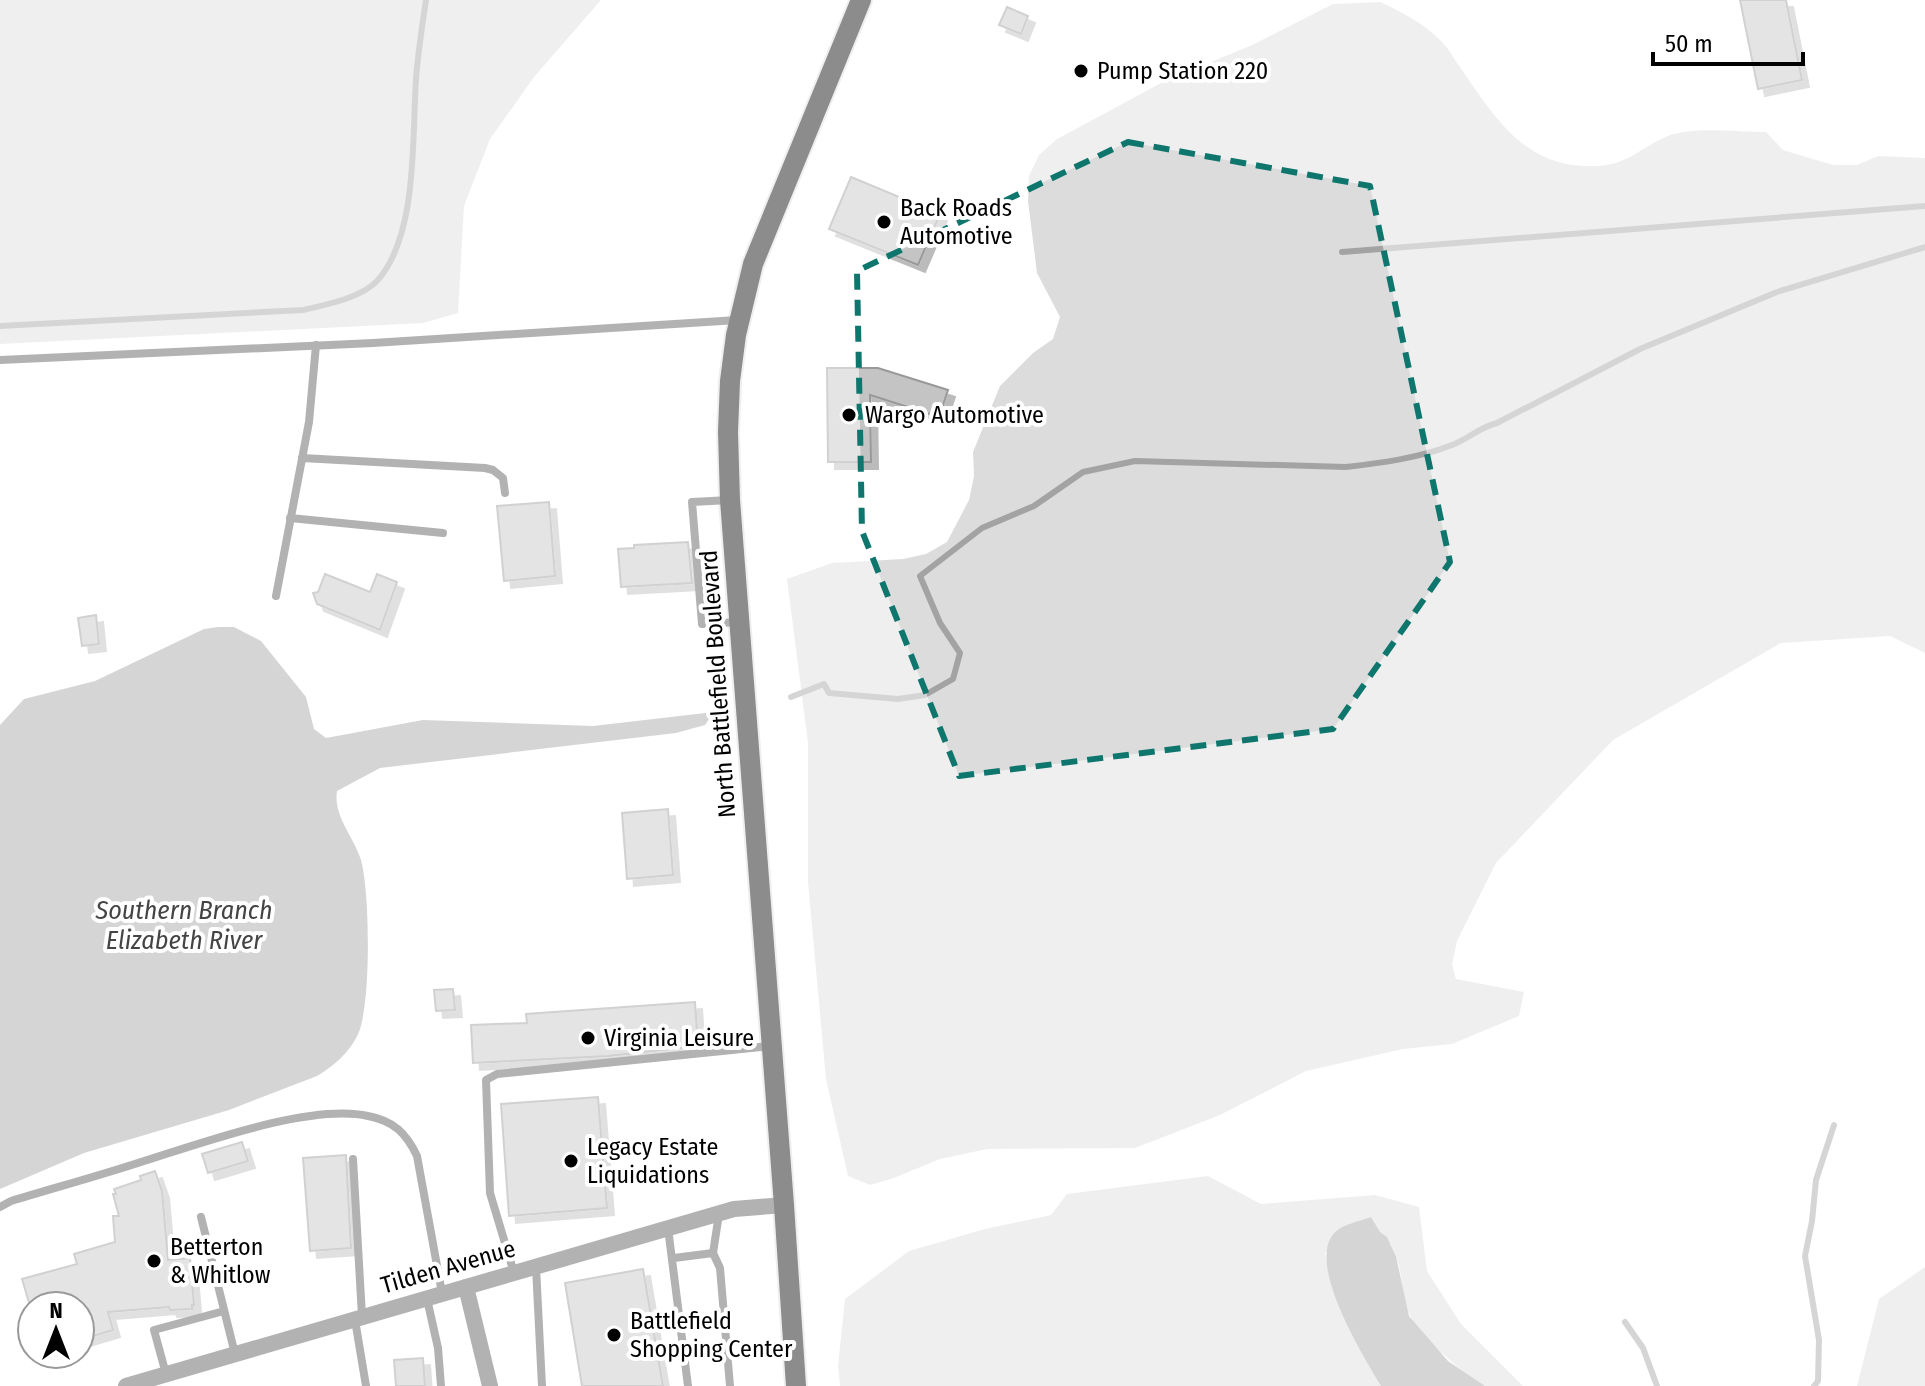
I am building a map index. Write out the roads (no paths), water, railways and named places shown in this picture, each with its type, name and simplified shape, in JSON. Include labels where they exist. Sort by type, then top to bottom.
[{"type":"main road","name":"North Battlefield Boulevard","points":[[796,1386],[730,500],[730,381],[739,320],[753,264],[861,0]]},
{"type":"street","name":"Tilden Avenue","points":[[126,1386],[149,1383],[166,1374],[719,1213],[784,1205]]},
{"type":"street","points":[[466,1287],[490,1386]]},
{"type":"lane","points":[[0,360],[739,320]]},
{"type":"lane","points":[[276,596],[309,422],[316,345]]},
{"type":"lane","points":[[302,458],[485,468],[503,478],[505,493]]},
{"type":"lane","points":[[730,500],[692,502],[702,624],[740,622]]},
{"type":"lane","points":[[290,518],[443,533]]},
{"type":"lane","points":[[514,1273],[490,1193],[486,1080],[497,1074],[772,1046]]},
{"type":"lane","points":[[0,1207],[221,1137],[337,1113],[368,1116],[395,1125],[408,1137],[417,1156],[441,1386]]},
{"type":"lane","points":[[353,1159],[358,1318],[366,1386]]},
{"type":"lane","points":[[719,1213],[713,1253],[720,1268],[730,1386]]},
{"type":"lane","points":[[201,1217],[235,1354]]},
{"type":"lane","points":[[668,1228],[688,1386]]},
{"type":"lane","points":[[674,1258],[713,1253]]},
{"type":"lane","points":[[536,1267],[542,1386]]},
{"type":"lane","points":[[166,1374],[154,1330],[224,1311]]},
{"type":"water","name":"Southern Branch Elizabeth River","points":[[234,627],[261,641],[306,697],[314,729],[326,738],[423,720],[593,726],[714,712],[705,725],[676,733],[380,768],[337,791],[341,818],[361,860],[367,920],[363,1017],[356,1039],[347,1052],[317,1076],[229,1110],[84,1153],[0,1189],[0,725],[24,699],[95,681],[204,629]]},
{"type":"water","points":[[1371,1217],[1387,1237],[1396,1256],[1409,1316],[1448,1361],[1485,1386],[1381,1386],[1341,1312],[1327,1269],[1327,1250],[1335,1232]]},
{"type":"waterway","points":[[0,326],[303,310],[342,300],[370,287],[390,262],[406,213],[413,157],[417,69],[426,0]]},
{"type":"waterway","points":[[1342,252],[1925,206]]},
{"type":"waterway","points":[[791,697],[824,684],[829,693],[898,699],[925,695],[953,679],[960,653],[940,623],[920,576],[982,528],[1034,506],[1083,472],[1135,461],[1346,467],[1439,450],[1640,349],[1777,292],[1925,247]]},
{"type":"waterway","points":[[1814,1386],[1818,1381],[1819,1340],[1805,1256],[1816,1180],[1834,1125]]},
{"type":"waterway","points":[[1625,1322],[1643,1348],[1657,1386]]},
{"type":"place","name":"Pump Station 220","points":[[1081,71]]},
{"type":"place","name":"Back Roads Automotive","points":[[884,222]]},
{"type":"place","name":"Wargo Automotive","points":[[849,415]]},
{"type":"place","name":"Virginia Leisure","points":[[588,1038]]},
{"type":"place","name":"Legacy Estate Liquidations","points":[[571,1161]]},
{"type":"place","name":"Betterton & Whitlow","points":[[154,1261]]},
{"type":"place","name":"Battlefield Shopping Center","points":[[614,1335]]}]
